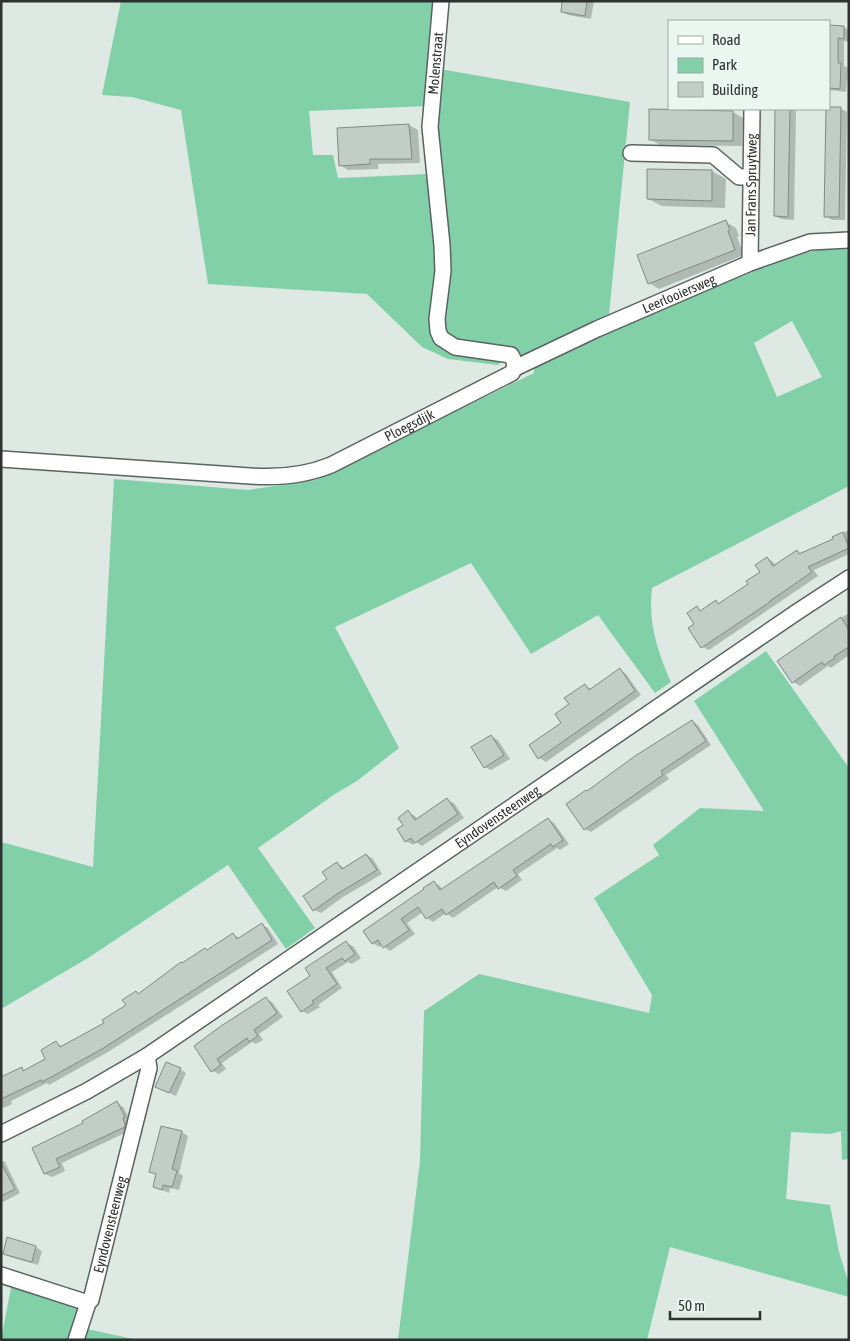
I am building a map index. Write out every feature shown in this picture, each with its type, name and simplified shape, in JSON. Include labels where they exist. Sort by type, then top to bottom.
[{"type":"street","name":"Molenstraat","points":[[442,1],[430,127],[442,245],[443,271],[437,319],[438,331],[441,338],[455,347],[511,355],[515,362],[515,368]]},
{"type":"street","name":"Jan Frans Spruytweg","points":[[750,263],[752,110]]},
{"type":"street","points":[[631,153],[713,155],[739,177],[751,177]]},
{"type":"street","name":"Leerlooiersweg","points":[[515,368],[525,361],[750,263],[810,242],[849,240]]},
{"type":"street","name":"Ploegsdijk","points":[[1,459],[279,478],[331,465],[505,376],[515,368]]},
{"type":"street","name":"Eyndovensteenweg","points":[[1,1134],[87,1091],[147,1056],[849,578]]},
{"type":"street","name":"Eyndovensteenweg","points":[[76,1340],[88,1303],[91,1300],[149,1068],[147,1056]]},
{"type":"street","points":[[1,1275],[88,1303]]},
{"type":"green space","points":[[121,1],[437,1],[427,106],[309,111],[313,155],[333,155],[338,178],[429,174],[438,268],[433,332],[504,358],[498,365],[448,359],[422,347],[367,294],[208,284],[181,110],[132,97],[102,95]]},
{"type":"green space","points":[[440,69],[630,102],[609,314],[522,355],[455,341],[443,329],[436,140]]},
{"type":"green space","points":[[849,249],[849,486],[652,588],[651,613],[655,636],[671,682],[655,693],[598,615],[531,654],[471,563],[335,627],[399,748],[357,781],[335,794],[258,848],[315,928],[286,949],[228,865],[88,958],[1,1009],[1,842],[93,867],[114,479],[248,490],[316,480],[534,373],[534,367],[614,330],[769,265],[816,250]],"holes":[[[792,321],[822,377],[777,397],[754,343]]]},
{"type":"green space","points":[[766,651],[849,768],[849,1159],[842,1160],[841,1131],[831,1134],[791,1132],[786,1199],[830,1205],[839,1252],[849,1284],[849,1297],[670,1247],[647,1340],[398,1340],[420,1161],[424,1011],[479,974],[649,1013],[652,995],[594,898],[659,855],[653,845],[700,808],[764,811],[694,701]]},
{"type":"green space","points":[[12,1282],[80,1305],[73,1340],[1,1340]]},
{"type":"green space","points":[[87,1329],[138,1340],[84,1340]]},
{"type":"building","points":[[562,1],[587,1],[585,16],[561,12]]},
{"type":"building","points":[[830,25],[844,26],[844,39],[838,38],[838,63],[841,63],[840,89],[830,88]]},
{"type":"building","points":[[830,107],[841,107],[839,217],[824,217],[826,110],[830,110]]},
{"type":"building","points":[[649,109],[733,111],[733,141],[649,140]]},
{"type":"building","points":[[775,110],[790,110],[788,217],[774,216]]},
{"type":"building","points":[[409,124],[412,159],[370,159],[370,164],[339,166],[337,128]]},
{"type":"building","points":[[647,169],[712,170],[712,201],[647,199]]},
{"type":"building","points":[[726,220],[735,250],[648,284],[637,255]]},
{"type":"building","points":[[843,532],[849,548],[808,567],[812,572],[701,648],[688,628],[694,624],[687,613],[697,606],[700,611],[716,600],[718,604],[748,584],[746,581],[760,572],[755,565],[767,557],[773,566],[797,550],[799,554],[833,539],[832,537]]},
{"type":"building","points":[[841,617],[849,630],[849,647],[824,665],[822,662],[792,683],[777,661]]},
{"type":"building","points":[[620,668],[635,691],[538,759],[529,745],[561,723],[555,714],[569,704],[564,698],[585,684],[589,690]]},
{"type":"building","points":[[692,720],[706,741],[661,771],[663,775],[584,830],[566,804],[635,756]]},
{"type":"building","points":[[491,735],[504,755],[484,768],[471,747]]},
{"type":"building","points":[[447,798],[458,814],[415,843],[411,838],[405,842],[397,829],[403,825],[398,818],[408,810],[415,820]]},
{"type":"building","points":[[548,818],[563,840],[553,847],[551,844],[513,870],[517,876],[498,889],[494,882],[446,915],[442,909],[426,919],[418,907],[401,919],[409,930],[383,948],[378,940],[372,944],[363,931],[434,881],[440,890]]},
{"type":"building","points":[[366,854],[377,870],[313,911],[303,896],[327,879],[322,872],[337,862],[342,869]]},
{"type":"building","points":[[262,923],[272,940],[102,1049],[42,1082],[41,1080],[1,1099],[1,1077],[22,1067],[23,1071],[45,1059],[41,1050],[56,1041],[60,1047],[104,1023],[102,1020],[126,1005],[122,1000],[136,991],[138,994],[181,962],[205,948],[207,950],[233,933],[237,939]]},
{"type":"building","points":[[346,941],[355,954],[345,961],[342,958],[326,968],[337,984],[312,1001],[314,1003],[301,1012],[287,991],[310,976],[305,968]]},
{"type":"building","points":[[266,997],[277,1013],[254,1030],[258,1036],[249,1042],[247,1038],[217,1059],[221,1065],[211,1072],[194,1046]]},
{"type":"building","points":[[166,1062],[181,1068],[169,1093],[155,1087]]},
{"type":"building","points":[[117,1101],[125,1117],[123,1118],[125,1127],[56,1159],[60,1167],[44,1174],[32,1148],[83,1123],[82,1121]]},
{"type":"building","points":[[161,1126],[182,1131],[172,1169],[177,1171],[172,1187],[163,1185],[162,1190],[153,1187],[156,1174],[149,1172]]},
{"type":"building","points":[[1,1163],[15,1189],[1,1196]]},
{"type":"building","points":[[7,1237],[36,1246],[32,1262],[3,1254]]}]
